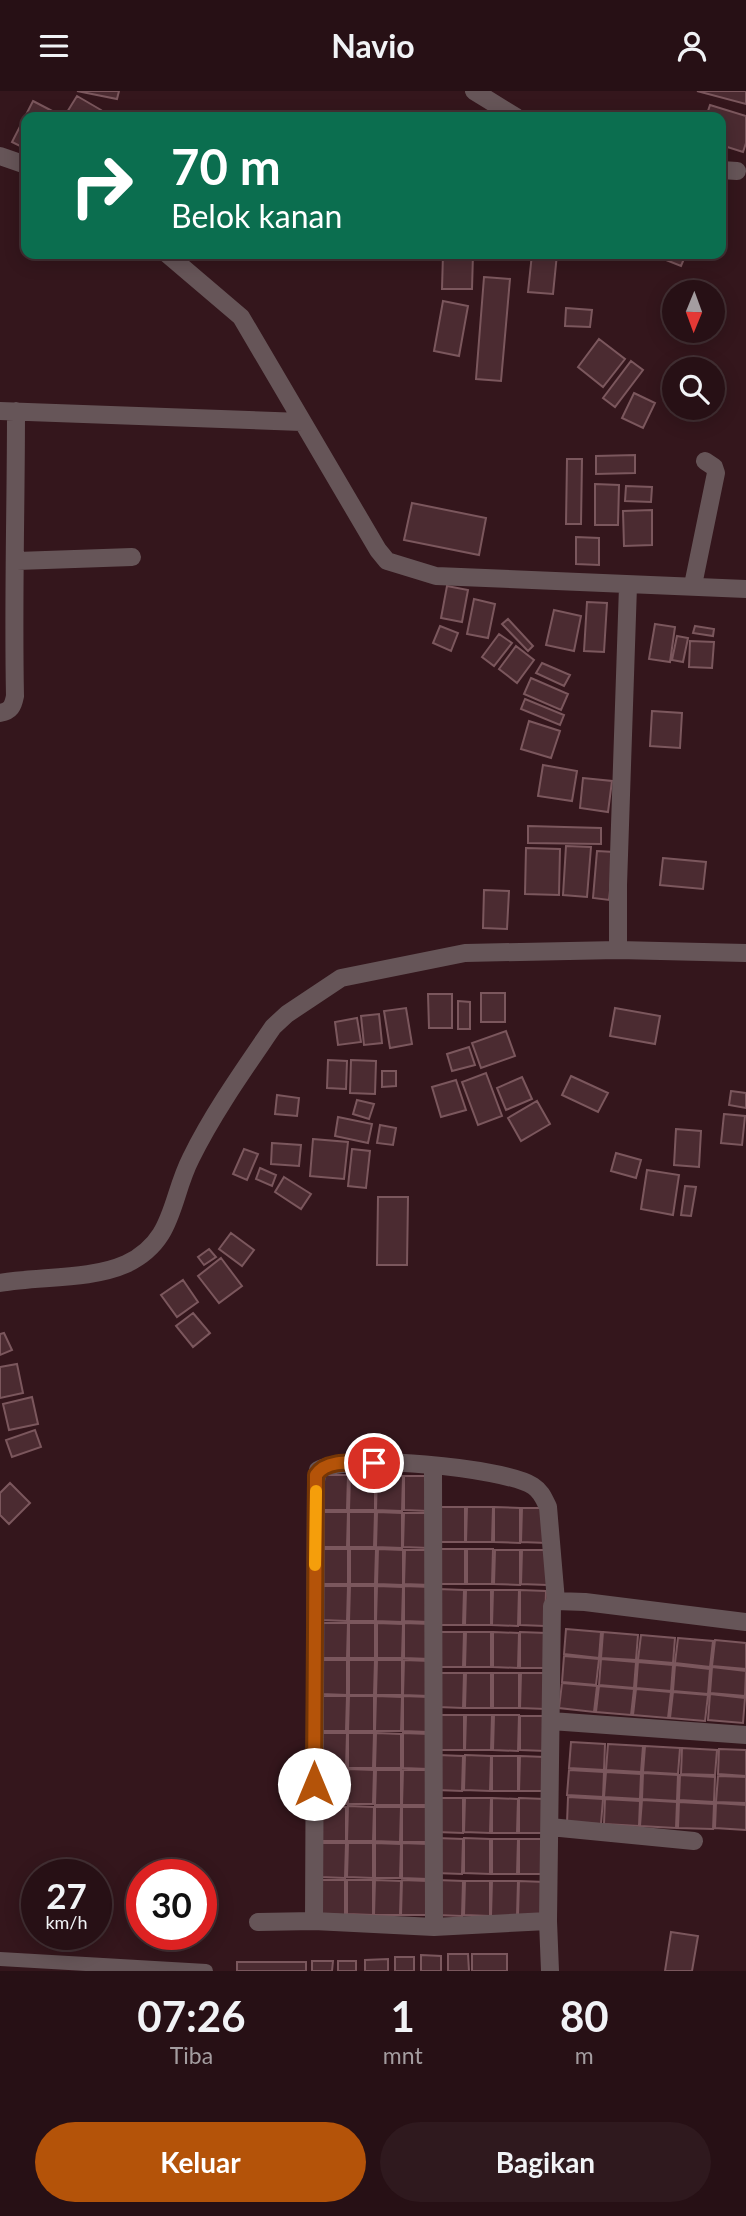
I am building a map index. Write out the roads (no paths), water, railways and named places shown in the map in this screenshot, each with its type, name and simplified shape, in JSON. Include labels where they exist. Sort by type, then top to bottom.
[{"type":"street","points":[[474,91],[508,112]]},
{"type":"street","points":[[0,156],[21,163]]},
{"type":"street","points":[[173,259],[241,317],[387,561],[436,576],[746,589]]},
{"type":"street","points":[[0,713],[7,712],[13,706],[15,696],[7,608],[17,561],[8,411],[302,422]]},
{"type":"street","points":[[693,585],[716,473],[715,467],[705,461]]},
{"type":"street","points":[[17,561],[132,557]]},
{"type":"street","points":[[618,950],[628,586]]},
{"type":"street","points":[[0,1283],[106,1271],[124,1265],[147,1252],[167,1226],[190,1160],[273,1027],[287,1014],[341,978],[465,953],[618,950],[746,953]]},
{"type":"street","points":[[314,1921],[316,1475],[324,1467],[334,1464],[374,1463],[457,1467],[516,1478],[533,1486],[548,1507],[556,1601],[550,1611],[550,1971]]},
{"type":"street","points":[[433,1466],[434,1927]]},
{"type":"street","points":[[556,1601],[746,1622]]},
{"type":"street","points":[[551,1721],[746,1735]]},
{"type":"street","points":[[550,1827],[694,1841]]},
{"type":"street","points":[[258,1922],[314,1921],[434,1927],[548,1921]]},
{"type":"lane","points":[[0,1959],[206,1971]]}]
